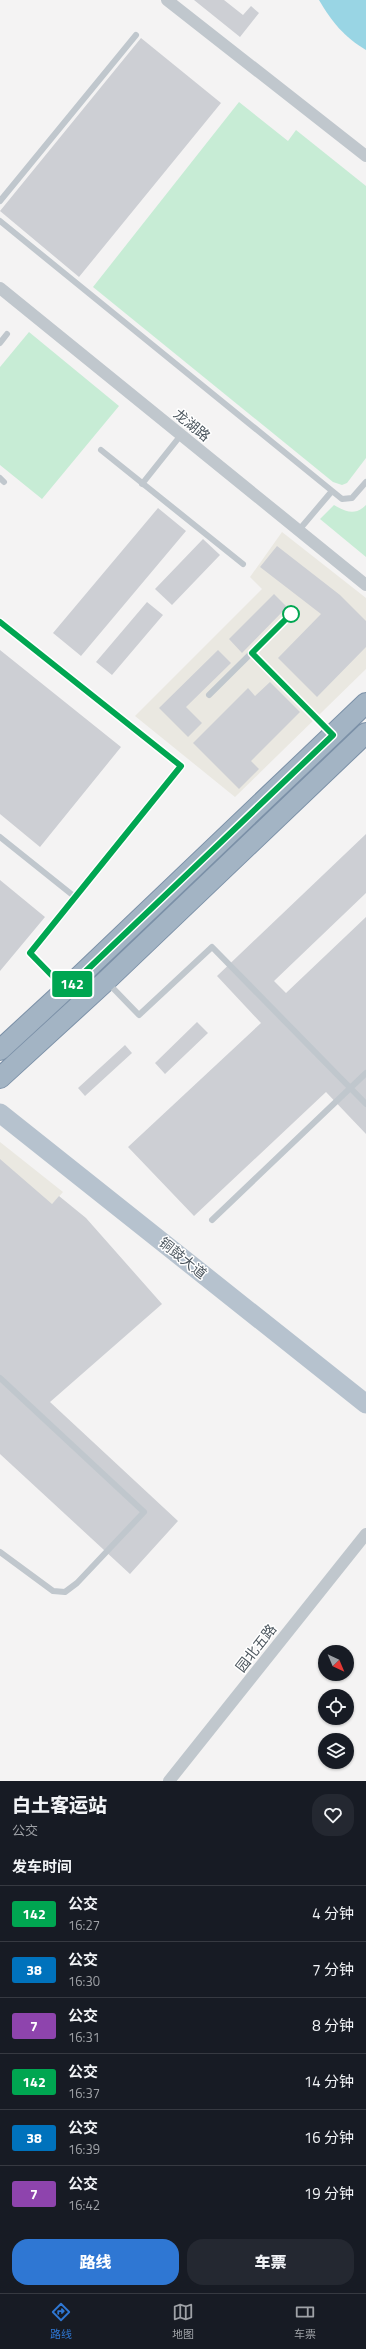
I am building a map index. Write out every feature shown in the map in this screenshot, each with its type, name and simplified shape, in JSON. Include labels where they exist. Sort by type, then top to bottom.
[{"type":"highway","points":[[0,1050],[66,990],[366,703]]},
{"type":"highway","points":[[0,1078],[106,981],[366,733]]},
{"type":"main road","name":"铜鼓大道","points":[[0,1113],[366,1404]]},
{"type":"street","points":[[167,0],[366,156]]},
{"type":"street","name":"龙湖路","points":[[0,288],[366,585]]},
{"type":"street","name":"园北五路","points":[[169,1781],[366,1534]]},
{"type":"lane","points":[[0,201],[136,35]]},
{"type":"lane","points":[[0,221],[332,491],[342,498],[349,500],[356,495],[366,482]]},
{"type":"lane","points":[[0,343],[7,334]]},
{"type":"lane","points":[[142,484],[181,435]]},
{"type":"lane","points":[[101,450],[243,564]]},
{"type":"lane","points":[[299,530],[332,491]]},
{"type":"lane","points":[[209,696],[291,614]]},
{"type":"lane","points":[[0,622],[181,766],[30,953],[66,990]]},
{"type":"lane","points":[[252,653],[333,735]]},
{"type":"lane","points":[[0,837],[75,897]]},
{"type":"lane","points":[[106,981],[139,1015],[212,947],[366,1104]]},
{"type":"lane","points":[[212,1220],[366,1072]]},
{"type":"lane","points":[[0,1378],[144,1512],[77,1583],[65,1592],[53,1591],[0,1552]]},
{"type":"shaded area","points":[[282,532],[366,598],[366,669],[235,797],[135,716],[262,589],[250,577]]},
{"type":"shaded area","points":[[0,1142],[63,1192],[35,1223],[0,1192]]},
{"type":"green space","points":[[239,102],[288,141],[296,130],[366,186],[366,458],[347,483],[342,485],[333,482],[93,287]]},
{"type":"green space","points":[[29,332],[119,406],[42,499],[0,465],[0,367]]},
{"type":"green space","points":[[334,505],[343,510],[354,512],[366,505],[366,557],[320,519]]},
{"type":"water","points":[[319,0],[366,0],[366,50],[351,40],[339,28]]},
{"type":"building","points":[[194,0],[224,0],[243,15],[251,6],[259,13],[240,37]]},
{"type":"building","points":[[141,38],[221,103],[79,277],[0,211]]},
{"type":"building","points":[[158,508],[186,531],[81,656],[53,633]]},
{"type":"building","points":[[203,539],[220,555],[172,605],[155,589]]},
{"type":"building","points":[[277,546],[340,595],[366,621],[366,647],[317,697],[278,658],[321,614],[260,567]]},
{"type":"building","points":[[274,594],[287,607],[242,653],[229,639]]},
{"type":"building","points":[[147,602],[163,615],[112,675],[96,662]]},
{"type":"building","points":[[0,650],[121,747],[40,847],[0,814]]},
{"type":"building","points":[[218,650],[231,663],[186,707],[202,723],[188,737],[159,708]]},
{"type":"building","points":[[270,682],[300,712],[251,761],[259,769],[239,789],[193,743],[248,688],[255,696]]},
{"type":"building","points":[[366,834],[366,893],[274,981],[286,993],[366,917],[366,1134],[326,1092],[194,1216],[128,1147],[261,1023],[217,976]]},
{"type":"building","points":[[0,880],[45,917],[0,971]]},
{"type":"building","points":[[197,1022],[208,1033],[165,1074],[155,1063]]},
{"type":"building","points":[[125,1045],[132,1053],[85,1096],[78,1088]]},
{"type":"building","points":[[0,1159],[52,1204],[59,1196],[86,1218],[162,1304],[50,1402],[178,1521],[130,1574],[0,1454]]},
{"type":"bus line","name":"142","points":[[0,622],[181,766],[30,953],[66,990],[333,735],[252,653],[291,614]]}]
